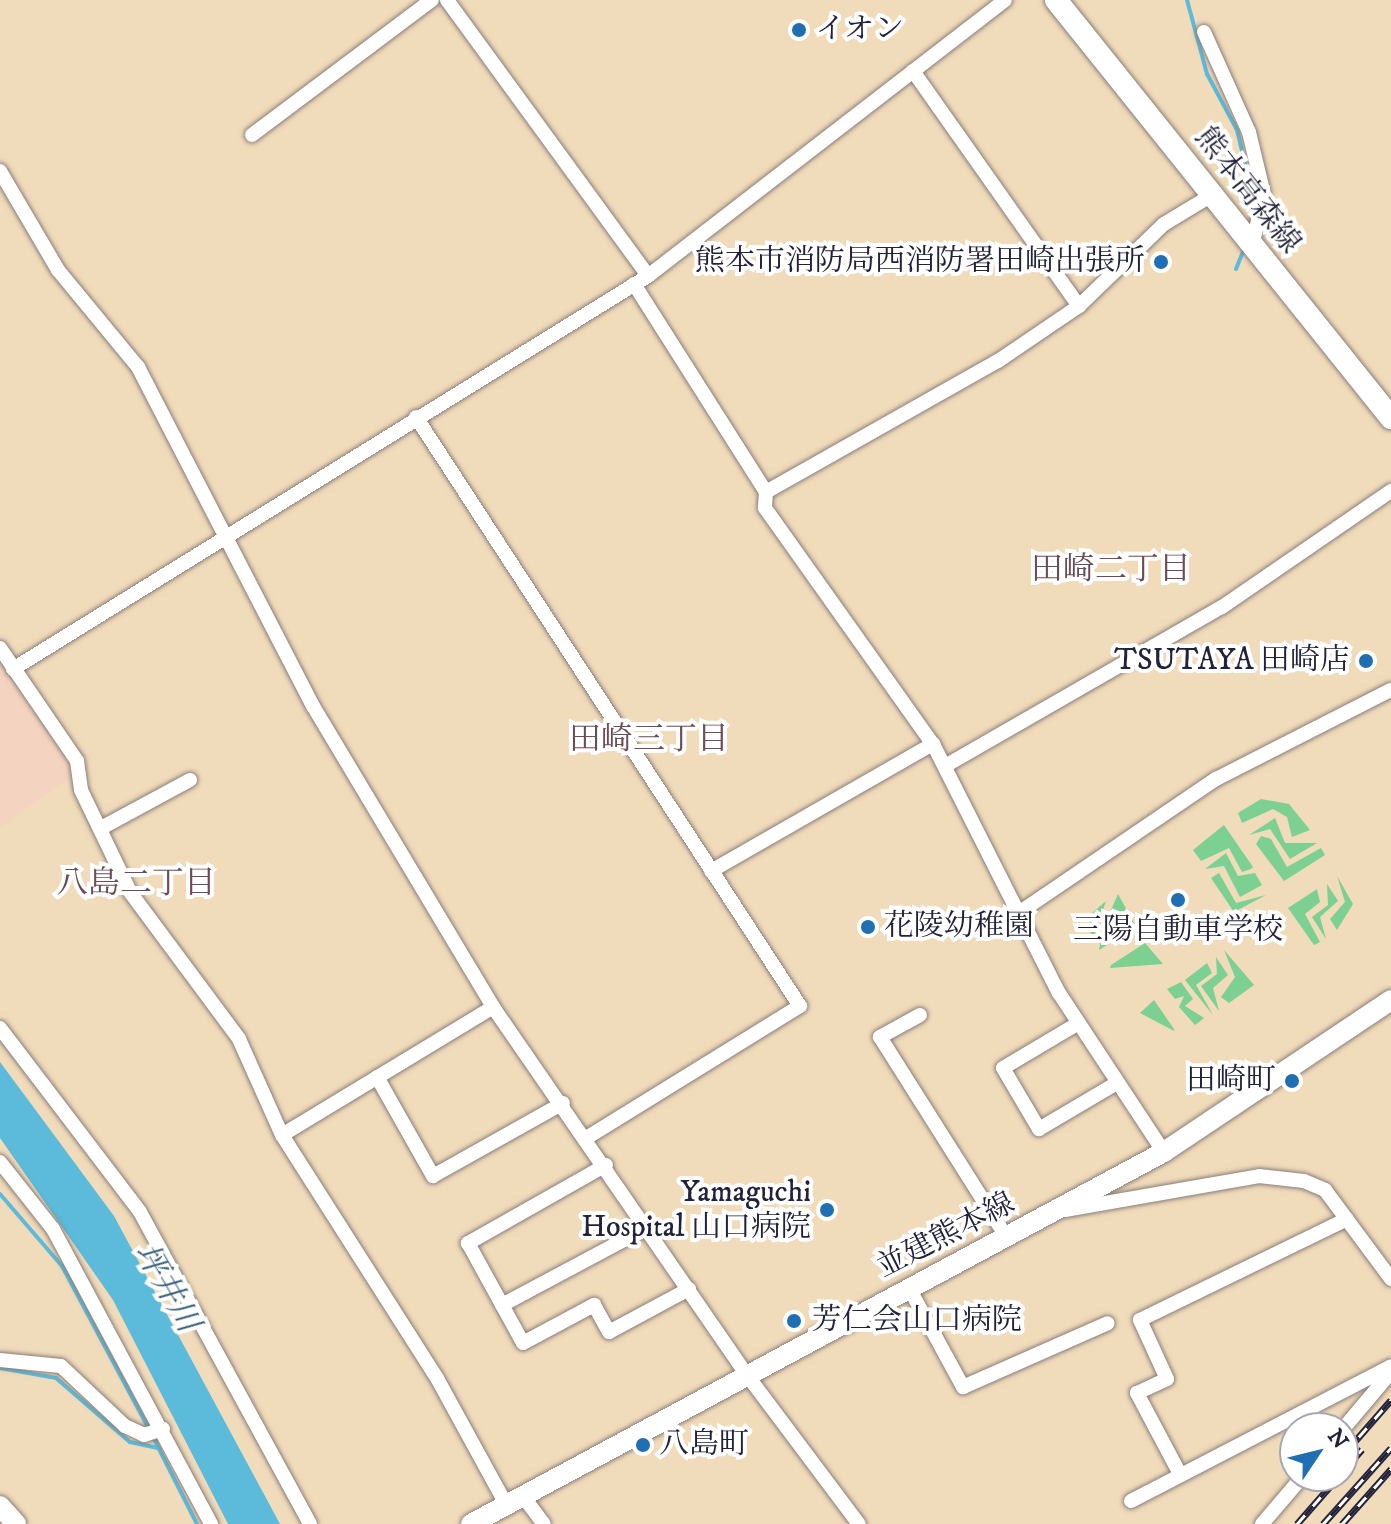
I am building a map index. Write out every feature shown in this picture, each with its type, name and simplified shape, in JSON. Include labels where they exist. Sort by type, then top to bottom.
[{"type":"main road","name":"熊本高森線","points":[[1056,0],[1391,418]]},
{"type":"main road","name":"並建熊本線","points":[[471,1524],[909,1288],[1061,1211],[1164,1152],[1391,1000]]},
{"type":"main road","points":[[0,1506],[16,1524]]},
{"type":"street","points":[[252,135],[432,0]]},
{"type":"street","points":[[447,0],[648,276]]},
{"type":"street","points":[[13,669],[226,531],[648,276],[1005,0]]},
{"type":"street","points":[[1204,32],[1249,132],[1264,195],[1252,246]]},
{"type":"street","points":[[913,71],[1079,306]]},
{"type":"street","points":[[0,171],[58,270],[138,367],[226,531],[313,706],[493,1007],[588,1137],[747,1375],[859,1524]]},
{"type":"street","points":[[766,492],[1079,306],[1164,224],[1212,195]]},
{"type":"street","points":[[634,284],[766,492],[765,508],[933,744],[1077,1024],[1164,1152]]},
{"type":"street","points":[[416,417],[800,1006],[588,1137]]},
{"type":"street","points":[[945,766],[1222,607],[1391,491]]},
{"type":"street","points":[[0,648],[77,761],[81,790],[103,827],[130,892],[239,1039],[282,1135],[514,1499],[544,1524]]},
{"type":"street","points":[[1020,912],[1216,779],[1391,690]]},
{"type":"street","points":[[711,871],[933,744]]},
{"type":"street","points":[[103,827],[190,780]]},
{"type":"street","points":[[282,1135],[493,1007]]},
{"type":"street","points":[[920,1015],[880,1037],[1007,1238]]},
{"type":"street","points":[[1077,1024],[1003,1068],[1039,1129],[1115,1084]]},
{"type":"street","points":[[0,1028],[140,1212],[310,1524]]},
{"type":"street","points":[[377,1077],[433,1176],[563,1103]]},
{"type":"street","points":[[0,1162],[53,1229],[163,1429],[211,1524]]},
{"type":"street","points":[[606,1165],[468,1243],[523,1343],[594,1305],[609,1332],[689,1289]]},
{"type":"street","points":[[1061,1211],[1259,1176],[1325,1190],[1391,1279]]},
{"type":"street","points":[[1180,1474],[1137,1393],[1167,1379],[1140,1320],[1347,1219]]},
{"type":"street","points":[[502,1305],[648,1227]]},
{"type":"street","points":[[909,1288],[963,1387],[1108,1323]]},
{"type":"street","points":[[0,1360],[61,1366],[125,1426],[144,1435],[163,1429]]},
{"type":"street","points":[[1131,1501],[1391,1369]]},
{"type":"street","points":[[1357,1412],[1391,1369]]},
{"type":"street","points":[[1262,1524],[1289,1492]]},
{"type":"shaded area","points":[[0,660],[75,774],[0,827]]},
{"type":"green space","points":[[1261,799],[1289,804],[1310,830],[1292,837],[1287,817],[1273,809],[1242,823],[1238,813]]},
{"type":"green space","points":[[1275,818],[1285,843],[1317,843],[1290,859],[1270,829],[1249,835]]},
{"type":"green space","points":[[1224,825],[1253,867],[1251,869],[1242,872],[1229,848],[1201,861],[1193,850]]},
{"type":"green space","points":[[1261,836],[1271,839],[1287,867],[1321,848],[1325,855],[1284,881],[1256,844]]},
{"type":"green space","points":[[1226,853],[1238,876],[1255,873],[1262,885],[1240,897],[1224,866],[1205,869]]},
{"type":"green space","points":[[1219,873],[1236,903],[1266,895],[1234,912],[1211,878]]},
{"type":"green space","points":[[1337,876],[1353,904],[1337,930],[1330,919],[1345,902]]},
{"type":"green space","points":[[1327,884],[1338,901],[1320,917],[1326,939],[1312,917],[1328,905]]},
{"type":"green space","points":[[1317,889],[1320,902],[1305,914],[1320,942],[1314,945],[1288,908]]},
{"type":"green space","points":[[1118,894],[1136,927],[1099,950],[1102,932],[1116,932],[1108,917]]},
{"type":"green space","points":[[1106,901],[1093,939],[1091,939],[1090,915]]},
{"type":"green space","points":[[1145,943],[1163,964],[1110,968],[1111,965]]},
{"type":"green space","points":[[1224,950],[1254,985],[1229,1003],[1221,997],[1235,977]]},
{"type":"green space","points":[[1216,957],[1228,975],[1213,988],[1219,1011],[1201,986],[1217,974]]},
{"type":"green space","points":[[1207,963],[1212,973],[1196,985],[1213,1015],[1185,980]]},
{"type":"green space","points":[[1181,982],[1193,999],[1185,1006],[1204,1018],[1195,1025],[1179,1007],[1184,996],[1175,999],[1167,989]]},
{"type":"green space","points":[[1154,1000],[1174,1029],[1174,1031],[1140,1013]]},
{"type":"water","points":[[0,1062],[114,1216],[280,1524],[228,1524],[113,1300],[0,1138]]},
{"type":"waterway","points":[[1187,0],[1207,74],[1237,130],[1256,209]]},
{"type":"waterway","points":[[1236,269],[1245,247]]},
{"type":"waterway","points":[[0,1194],[62,1266],[149,1429]]},
{"type":"waterway","points":[[0,1368],[56,1378],[130,1442],[159,1448]]},
{"type":"waterway","points":[[153,1437],[197,1524]]},
{"type":"railway","points":[[1359,1437],[1391,1400]]},
{"type":"railway","points":[[1323,1524],[1391,1448]]},
{"type":"railway","points":[[1359,1452],[1362,1449]]},
{"type":"railway","points":[[1342,1524],[1391,1469]]},
{"type":"railway","points":[[1297,1524],[1325,1492]]},
{"type":"place","name":"イオン","points":[[799,30]]},
{"type":"place","name":"熊本市消防局西消防署田崎出張所","points":[[1161,262]]},
{"type":"place","name":"TSUTAYA 田崎店","points":[[1366,661]]},
{"type":"place","name":"三陽自動車学校","points":[[1178,900]]},
{"type":"place","name":"花陵幼稚園","points":[[868,927]]},
{"type":"place","name":"田崎町","points":[[1292,1081]]},
{"type":"place","name":"Yamaguchi Hospital 山口病院","points":[[827,1210]]},
{"type":"place","name":"芳仁会山口病院","points":[[794,1321]]},
{"type":"place","name":"八島町","points":[[643,1445]]},
{"type":"district","name":"田崎二丁目","points":[[1111,570]]},
{"type":"district","name":"田崎三丁目","points":[[649,740]]},
{"type":"district","name":"八島二丁目","points":[[136,884]]},
{"type":"water label","name":"坪井川","points":[[166,1288]]}]
